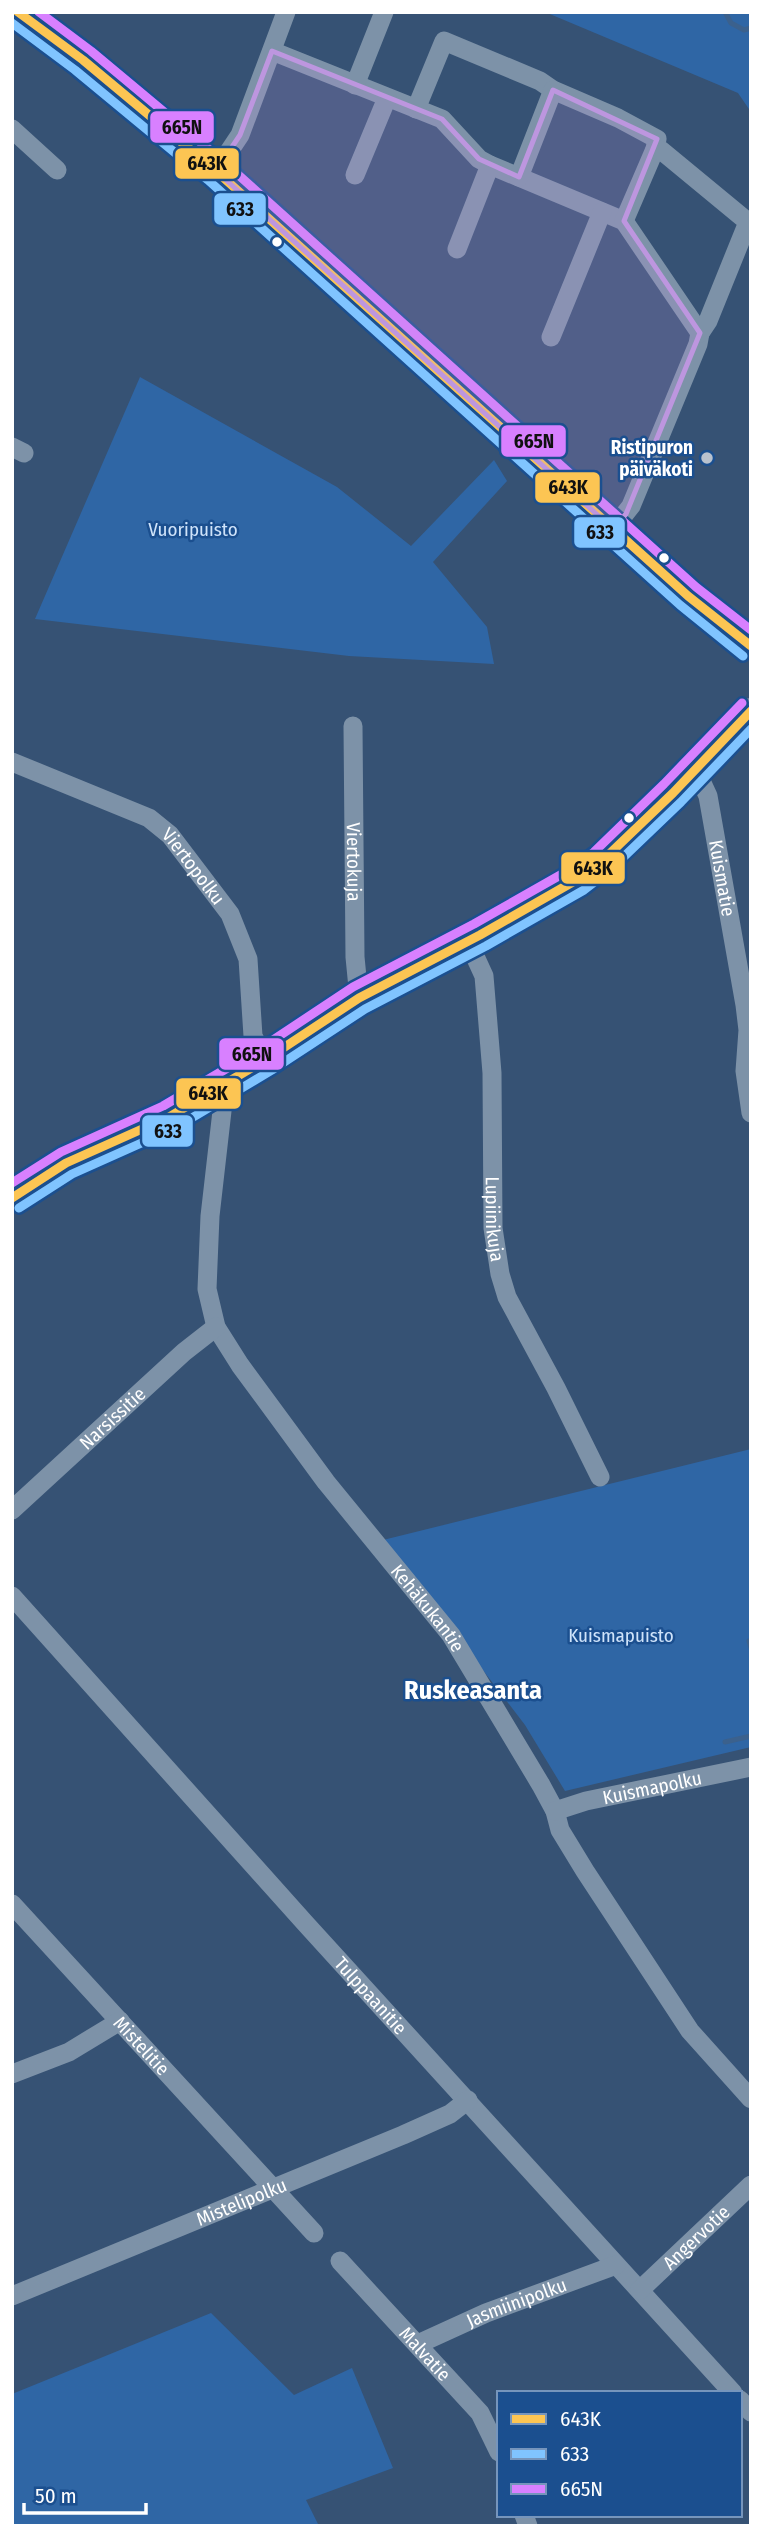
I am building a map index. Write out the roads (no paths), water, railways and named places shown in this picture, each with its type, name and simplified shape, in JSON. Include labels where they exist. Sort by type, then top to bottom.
[{"type":"main road","points":[[18,12],[83,60],[216,171],[688,596],[751,646]]},
{"type":"main road","points":[[12,1198],[66,1163],[142,1131],[216,1090],[359,999],[578,879],[603,861],[696,770],[751,711]]},
{"type":"street","points":[[216,171],[240,135],[286,12]]},
{"type":"street","points":[[355,85],[384,12]]},
{"type":"street","points":[[416,109],[444,41],[540,81],[553,90],[618,118],[657,139],[624,221]]},
{"type":"street","points":[[272,51],[442,119],[479,159],[624,221],[700,333]]},
{"type":"street","points":[[519,177],[553,90]]},
{"type":"street","points":[[355,175],[387,98]]},
{"type":"street","points":[[12,129],[57,170]]},
{"type":"street","points":[[613,528],[631,506],[642,482],[698,344],[700,333],[708,321],[748,222],[690,173],[655,149]]},
{"type":"street","points":[[457,249],[490,165]]},
{"type":"street","points":[[551,337],[602,212]]},
{"type":"street","name":"Viertokuja","points":[[353,726],[355,957],[359,999]]},
{"type":"street","name":"Viertopolku","points":[[12,762],[149,818],[170,835],[230,914],[248,959],[253,1036],[265,1060]]},
{"type":"street","name":"Kuismatie","points":[[696,770],[708,796],[716,834],[745,1006],[749,1050],[745,1071],[751,1113]]},
{"type":"street","name":"Lupiinikuja","points":[[468,941],[484,976],[492,1073],[493,1228],[500,1274],[506,1297],[600,1477]]},
{"type":"street","name":"Kehäkukantie","points":[[216,1090],[222,1111],[210,1216],[206,1289],[216,1327],[240,1365],[326,1482],[451,1635],[555,1811],[560,1830],[573,1852],[663,1993],[703,2046],[751,2099]]},
{"type":"street","name":"Narsissitie","points":[[12,1510],[184,1352],[216,1327]]},
{"type":"street","name":"Tulppaanitie","points":[[13,1598],[731,2391]]},
{"type":"street","name":"Kuismapolku","points":[[555,1811],[586,1801],[751,1768]]},
{"type":"street","name":"Mistelitie","points":[[12,1904],[273,2189]]},
{"type":"street","points":[[12,2074],[69,2052],[120,2021]]},
{"type":"street","name":"Mistelipolku","points":[[12,2296],[450,2114],[468,2100]]},
{"type":"street","name":"Angervotie","points":[[640,2290],[751,2185]]},
{"type":"street","points":[[273,2189],[314,2233]]},
{"type":"street","name":"Malvatie","points":[[340,2261],[480,2413],[497,2448]]},
{"type":"street","name":"Jasmiinipolku","points":[[418,2344],[486,2314],[616,2265]]},
{"type":"waterway","points":[[725,12],[731,23],[744,30],[751,28]]},
{"type":"waterway","points":[[749,1641],[751,1648]]},
{"type":"waterway","points":[[725,1742],[751,1736]]},
{"type":"place","name":"Ristipuron päiväkoti","points":[[707,458]]},
{"type":"district","name":"Ruskeasanta","points":[[473,1690]]},
{"type":"park label","name":"Vuoripuisto","points":[[193,529]]},
{"type":"park label","name":"Kuismapuisto","points":[[621,1635]]}]
